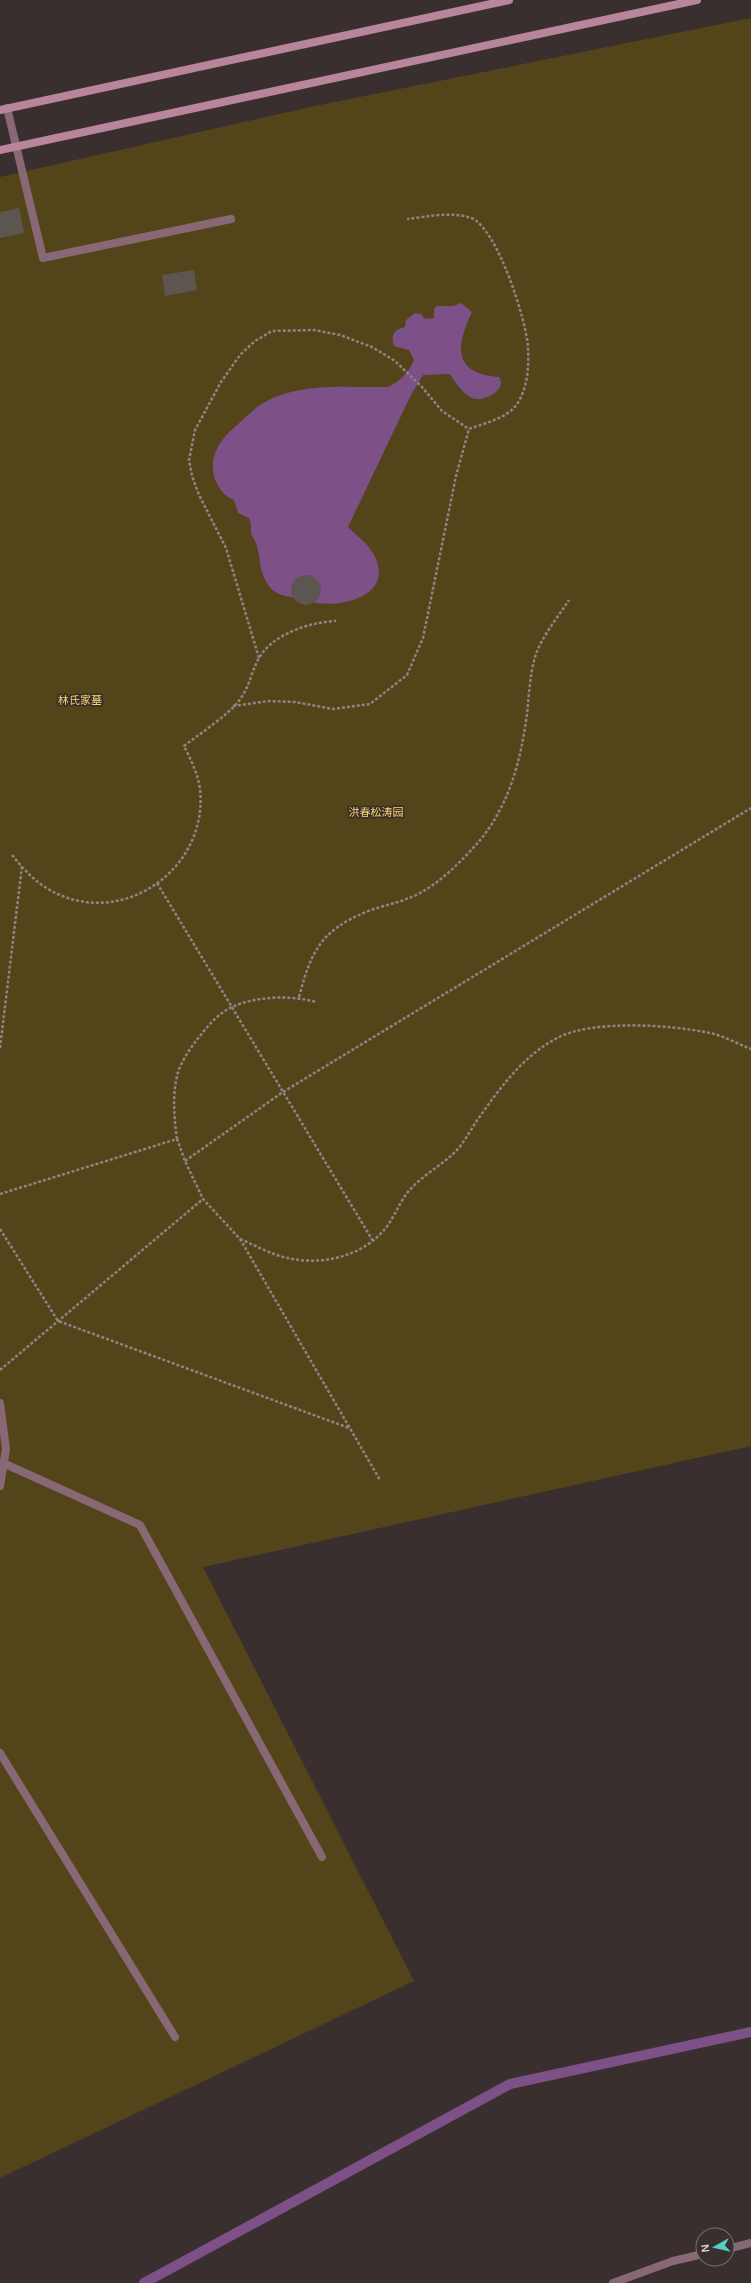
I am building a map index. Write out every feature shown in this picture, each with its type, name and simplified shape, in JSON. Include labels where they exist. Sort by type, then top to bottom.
[{"type":"street","points":[[232,219],[43,258],[16,146],[4,109],[509,0]]},
{"type":"street","points":[[0,150],[697,0]]},
{"type":"street","points":[[0,1403],[6,1448],[0,1486]]},
{"type":"street","points":[[4,1463],[140,1525],[322,1857]]},
{"type":"street","points":[[0,1753],[175,2037]]},
{"type":"street","points":[[735,2247],[751,2244]]},
{"type":"street","points":[[613,2283],[673,2261],[695,2256]]},
{"type":"path","points":[[407,219],[451,215],[470,218],[481,224],[506,268],[520,310],[528,353],[528,373],[520,400],[504,416],[469,429]]},
{"type":"path","points":[[259,658],[228,554],[199,495],[192,476],[189,460],[195,430],[221,382],[240,355],[255,341],[272,331],[300,330],[340,335],[372,347],[395,361],[422,387],[442,411],[469,429]]},
{"type":"path","points":[[234,706],[269,700],[295,702],[333,709],[370,704],[407,675],[423,638],[456,476],[469,429]]},
{"type":"path","points":[[298,997],[308,962],[330,932],[339,924],[367,911],[410,898],[438,881],[480,840],[498,816],[514,780],[524,736],[536,654],[569,600]]},
{"type":"path","points":[[12,855],[45,888],[66,897],[88,902],[111,902],[132,897],[171,873],[185,855],[194,834],[200,812],[200,789],[194,767],[184,746],[234,706],[249,685],[259,658],[273,642],[292,632],[324,621],[336,620]]},
{"type":"path","points":[[185,1160],[283,1092],[751,808]]},
{"type":"path","points":[[0,1048],[22,866]]},
{"type":"path","points":[[157,883],[373,1241]]},
{"type":"path","points":[[316,1002],[298,997],[264,999],[232,1007],[218,1016],[205,1029],[188,1052],[178,1072],[174,1093],[174,1115],[178,1139],[185,1160],[203,1199],[240,1239],[380,1480]]},
{"type":"path","points":[[240,1239],[275,1255],[304,1261],[327,1260],[358,1251],[373,1241],[386,1228],[408,1192],[432,1169],[456,1152],[482,1114],[519,1066],[538,1050],[559,1037],[590,1029],[624,1025],[660,1026],[712,1033],[751,1048]]},
{"type":"path","points":[[0,1194],[178,1139]]},
{"type":"path","points":[[0,1370],[203,1199]]},
{"type":"path","points":[[0,1229],[58,1321],[350,1428]]},
{"type":"green space","name":"洪春松涛园","points":[[751,18],[751,1446],[203,1567],[414,1981],[0,2178],[0,177],[315,106]]},
{"type":"shaded area","points":[[461,303],[472,312],[463,336],[461,346],[462,356],[466,364],[473,370],[499,377],[501,382],[500,386],[497,391],[488,397],[477,399],[472,398],[465,393],[450,374],[423,375],[411,395],[348,527],[367,545],[376,559],[379,572],[377,582],[371,590],[351,601],[328,604],[314,603],[285,596],[274,591],[271,589],[263,576],[258,551],[251,532],[251,523],[249,518],[238,513],[234,500],[226,495],[216,483],[213,473],[213,462],[219,444],[255,409],[263,403],[281,395],[311,388],[387,387],[396,383],[406,373],[414,360],[409,350],[394,346],[394,333],[398,329],[405,327],[406,320],[415,313],[421,314],[425,319],[434,318],[434,309],[437,306],[453,306]]},
{"type":"building","points":[[19,208],[24,233],[0,238],[0,212]]},
{"type":"building","points":[[194,270],[197,290],[165,296],[162,275]]},
{"type":"building","points":[[306,575],[317,579],[321,590],[317,601],[306,605],[295,601],[291,590],[295,579]]},
{"type":"waterway","points":[[144,2283],[510,2084],[751,2032]]},
{"type":"park label","name":"林氏家墓","points":[[80,700]]}]
